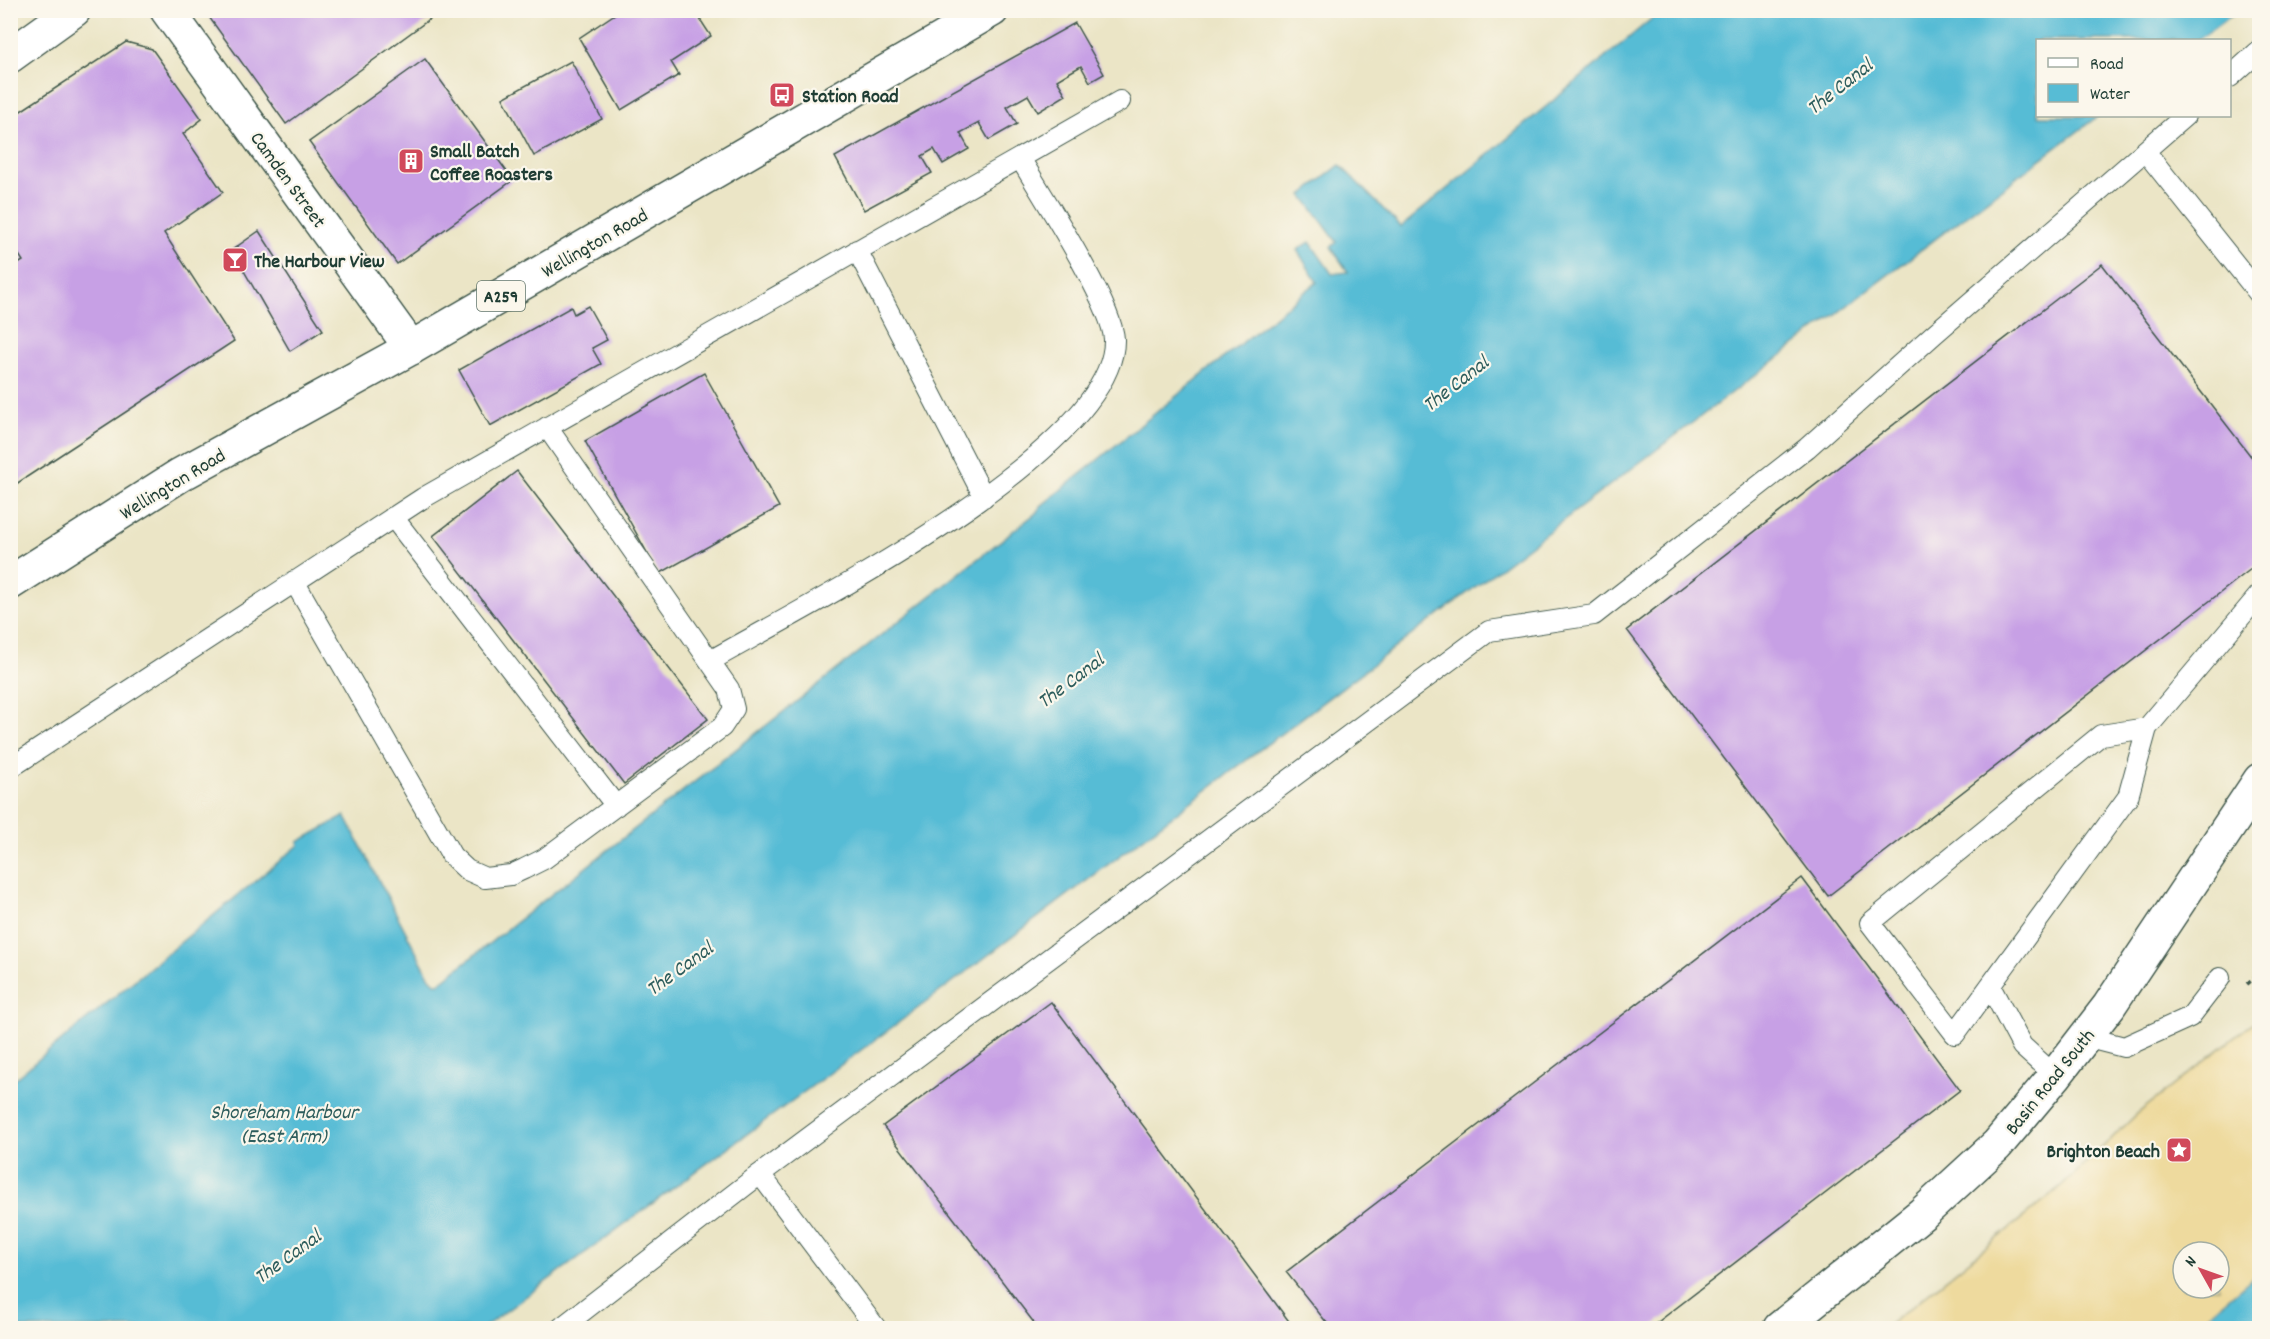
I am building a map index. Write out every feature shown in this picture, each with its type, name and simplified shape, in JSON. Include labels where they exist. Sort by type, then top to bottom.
[{"type":"street","points":[[10,56],[74,10]]},
{"type":"street","name":"Camden Street","points":[[167,10],[411,348]]},
{"type":"street","name":"Wellington Road","points":[[10,583],[180,475],[411,348],[992,10]]},
{"type":"street","name":"Basin Road South","points":[[1780,1329],[1923,1213],[1997,1145],[2085,1037],[2156,938],[2259,780]]},
{"type":"lane","points":[[2231,74],[2259,50]]},
{"type":"lane","points":[[10,768],[393,517],[1120,101]]},
{"type":"lane","points":[[561,1329],[760,1174],[1489,631],[1594,615],[1807,448],[1933,334],[2184,117]]},
{"type":"lane","points":[[2145,151],[2259,295]]},
{"type":"lane","points":[[710,661],[840,588],[984,497],[1054,439],[1089,404],[1108,371],[1114,338],[1100,297],[1020,158]]},
{"type":"lane","points":[[857,250],[984,497]]},
{"type":"lane","points":[[294,581],[445,847],[467,870],[485,878],[511,875],[544,859],[722,727],[734,709],[734,699],[710,661],[547,427]]},
{"type":"lane","points":[[393,517],[616,806]]},
{"type":"lane","points":[[2147,728],[2101,735],[1870,923],[1955,1034],[2128,797],[2147,728],[2259,594]]},
{"type":"lane","points":[[2085,1037],[2124,1047],[2190,1017],[2220,978]]},
{"type":"lane","points":[[1990,986],[2022,1046],[2055,1076]]},
{"type":"lane","points":[[760,1174],[876,1329]]},
{"type":"sand","name":"Brighton Beach","points":[[2259,1018],[2259,1328],[1885,1328],[2061,1187],[2137,1114]]},
{"type":"water","name":"Shoreham Harbour (East Arm)","points":[[1661,11],[2237,11],[2199,39],[2036,39],[2036,117],[2097,117],[917,1009],[483,1328],[11,1328],[11,1082],[299,845],[298,842],[345,816],[430,978],[435,983],[439,983],[1036,513],[1041,506],[1317,282],[1297,250],[1310,242],[1332,274],[1348,272],[1331,247],[1337,242],[1302,195],[1340,165],[1401,227]]},
{"type":"water","points":[[2259,1272],[2259,1328],[2193,1328],[2226,1300],[2231,1300],[2231,1296]]},
{"type":"building","points":[[204,10],[442,10],[286,124]]},
{"type":"building","points":[[621,10],[694,10],[711,36],[671,62],[679,75],[621,110],[579,38]]},
{"type":"building","points":[[1075,23],[1104,74],[1090,82],[1081,66],[1057,80],[1066,95],[1038,112],[1028,95],[1007,107],[1017,124],[989,140],[979,123],[960,133],[969,149],[943,164],[934,149],[922,156],[932,173],[864,210],[835,157]]},
{"type":"building","points":[[126,42],[152,49],[202,119],[183,134],[223,192],[164,233],[234,341],[10,488],[10,269],[23,261],[10,241],[10,118]]},
{"type":"building","name":"Small Batch Coffee Roasters","points":[[425,59],[513,180],[397,264],[309,142]]},
{"type":"building","points":[[571,61],[602,119],[534,156],[503,98]]},
{"type":"building","points":[[259,231],[323,330],[290,351],[232,250]]},
{"type":"building","points":[[2102,264],[2260,468],[2260,562],[1828,896],[1627,630]]},
{"type":"building","points":[[588,306],[607,340],[592,348],[601,364],[490,426],[459,370],[571,307],[574,314]]},
{"type":"building","points":[[704,373],[779,507],[659,574],[585,441]]},
{"type":"building","points":[[517,471],[708,719],[624,784],[433,536]]},
{"type":"building","points":[[1802,878],[1960,1090],[1650,1328],[1331,1328],[1286,1272]]},
{"type":"building","points":[[1051,1002],[1294,1328],[1038,1328],[883,1126]]},
{"type":"place","name":"Station Road","points":[[782,95]]},
{"type":"place","name":"Small Batch Coffee Roasters","points":[[411,161]]},
{"type":"place","name":"The Harbour View","points":[[235,260]]},
{"type":"place","name":"Brighton Beach","points":[[2179,1150]]},
{"type":"water label","name":"The Canal","points":[[1839,86]]},
{"type":"water label","name":"The Canal","points":[[1455,383]]},
{"type":"water label","name":"The Canal","points":[[1070,680]]},
{"type":"water label","name":"The Canal","points":[[679,968]]},
{"type":"water label","name":"The Canal","points":[[287,1256]]}]
